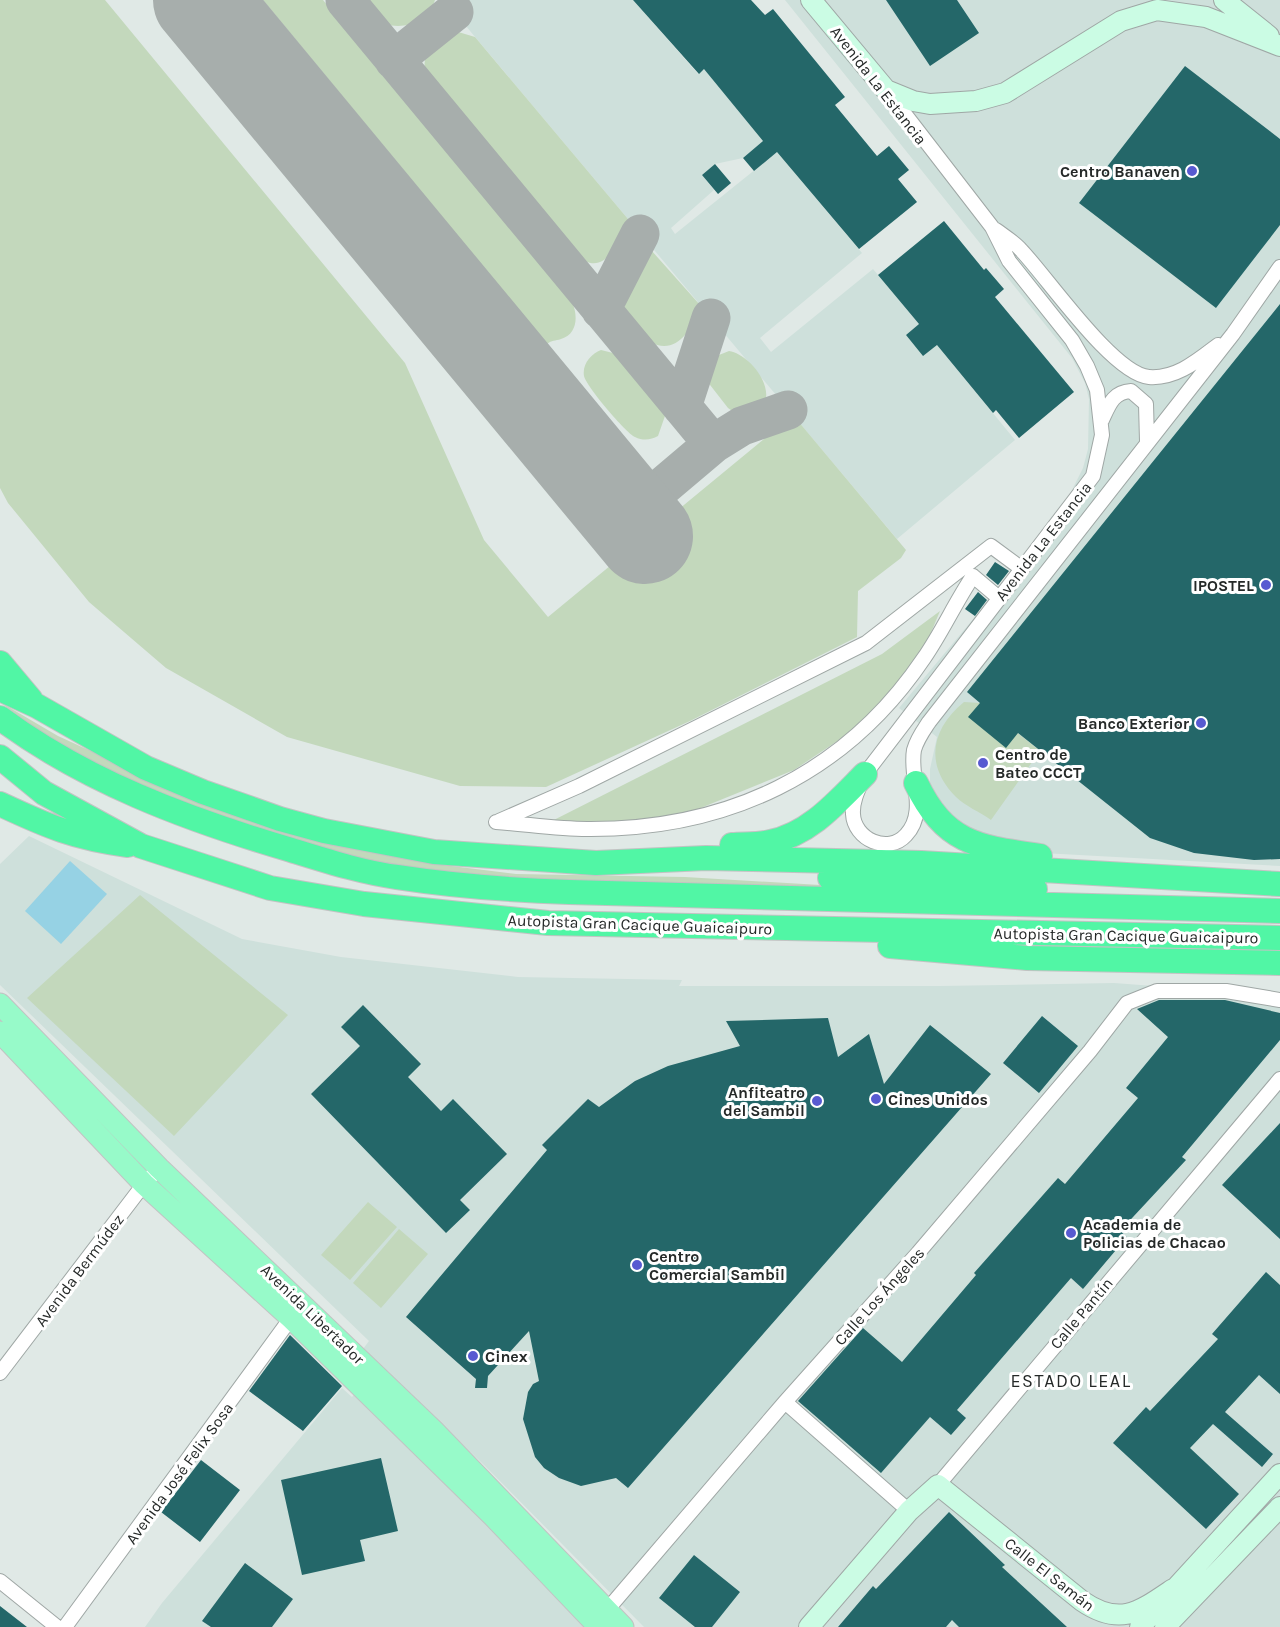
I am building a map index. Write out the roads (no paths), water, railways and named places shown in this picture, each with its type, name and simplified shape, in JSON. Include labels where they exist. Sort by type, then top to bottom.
[{"type":"highway","points":[[0,663],[37,706]]},
{"type":"highway","points":[[0,689],[37,706],[156,772],[258,812],[324,831],[434,852],[552,862],[664,861],[706,858],[921,863],[1280,884]]},
{"type":"highway","name":"Autopista Gran Cacique Guaicaipuro","points":[[0,717],[36,745],[81,770],[150,802],[246,837],[396,877],[501,889],[853,901],[1280,911]]},
{"type":"highway","name":"Autopista Gran Cacique Guaicaipuro","points":[[0,757],[44,793],[141,846],[270,888],[364,904],[548,923],[721,929],[1280,938]]},
{"type":"highway","points":[[664,861],[678,849],[771,842],[793,834],[830,809],[865,774]]},
{"type":"highway","points":[[0,777],[44,793]]},
{"type":"highway","points":[[916,783],[943,826],[964,839],[1012,852],[1067,859],[1086,871]]},
{"type":"highway","points":[[0,804],[51,828],[87,840],[141,846]]},
{"type":"highway","points":[[664,861],[704,871],[1050,891],[1096,906]]},
{"type":"highway","points":[[721,929],[1027,958],[1269,962],[1280,973]]},
{"type":"main road","name":"Avenida La Estancia","points":[[811,0],[886,90]]},
{"type":"main road","points":[[1224,0],[1279,45]]},
{"type":"main road","points":[[886,90],[913,101],[930,104],[976,101],[995,96],[1005,93],[1121,21],[1157,10],[1206,17],[1279,45]]},
{"type":"main road","name":"Avenida Libertador","points":[[0,1004],[159,1168],[433,1430],[603,1619]]},
{"type":"main road","name":"Avenida Libertador","points":[[0,1032],[144,1184],[291,1318],[493,1516],[603,1619],[623,1627]]},
{"type":"main road","points":[[1140,1627],[1280,1474]]},
{"type":"main road","name":"Calle Pantín","points":[[809,1627],[909,1511],[938,1485]]},
{"type":"main road","name":"Calle El Samán","points":[[938,1485],[1082,1601],[1106,1614],[1119,1616],[1134,1613],[1173,1589]]},
{"type":"main road","points":[[1164,1627],[1280,1508]]},
{"type":"street","name":"Avenida La Estancia","points":[[886,90],[992,227],[1009,261],[1072,340],[1087,366],[1096,390],[1101,422],[1100,456],[1093,476],[865,774],[854,804],[855,827],[864,836],[878,843],[890,844],[899,841],[911,828],[916,813],[914,751],[918,739],[929,722],[1233,334],[1280,267]]},
{"type":"street","name":"Avenida La Estancia","points":[[992,227],[1020,249],[1109,352],[1126,368],[1139,375],[1158,376],[1176,373],[1233,334]]},
{"type":"street","points":[[1101,422],[1111,400],[1118,394],[1131,391],[1146,404],[1147,441]]},
{"type":"street","points":[[999,598],[973,576],[924,657],[901,688],[850,742],[796,779],[738,806],[702,818],[643,826],[586,829],[496,822],[579,786],[866,643],[992,546],[1022,569]]},
{"type":"street","name":"Calle Los Ángeles","points":[[603,1619],[785,1402],[925,1244],[1090,1051],[1127,1003],[1157,991],[1226,991],[1280,1000]]},
{"type":"street","name":"Calle Pantín","points":[[938,1485],[1280,1079]]},
{"type":"street","name":"Avenida Bermúdez","points":[[0,1373],[144,1184],[159,1168]]},
{"type":"street","name":"Avenida José Felix Sosa","points":[[65,1627],[291,1318]]},
{"type":"street","points":[[785,1402],[909,1511]]},
{"type":"street","points":[[0,1581],[57,1627]]},
{"type":"water","points":[[70,861],[107,894],[61,944],[25,911]]},
{"type":"place","name":"Centro Banaven","points":[[1192,171]]},
{"type":"place","name":"IPOSTEL","points":[[1266,585]]},
{"type":"place","name":"Banco Exterior","points":[[1201,723]]},
{"type":"place","name":"Centro de Bateo CCCT","points":[[983,763]]},
{"type":"place","name":"Cines Unidos","points":[[876,1099]]},
{"type":"place","name":"Anfiteatro del Sambil","points":[[817,1101]]},
{"type":"place","name":"Academia de Policias de Chacao","points":[[1071,1233]]},
{"type":"place","name":"Centro Comercial Sambil","points":[[637,1265]]},
{"type":"place","name":"Cinex","points":[[473,1356]]},
{"type":"district","name":"ESTADO LEAL","points":[[1071,1381]]}]
